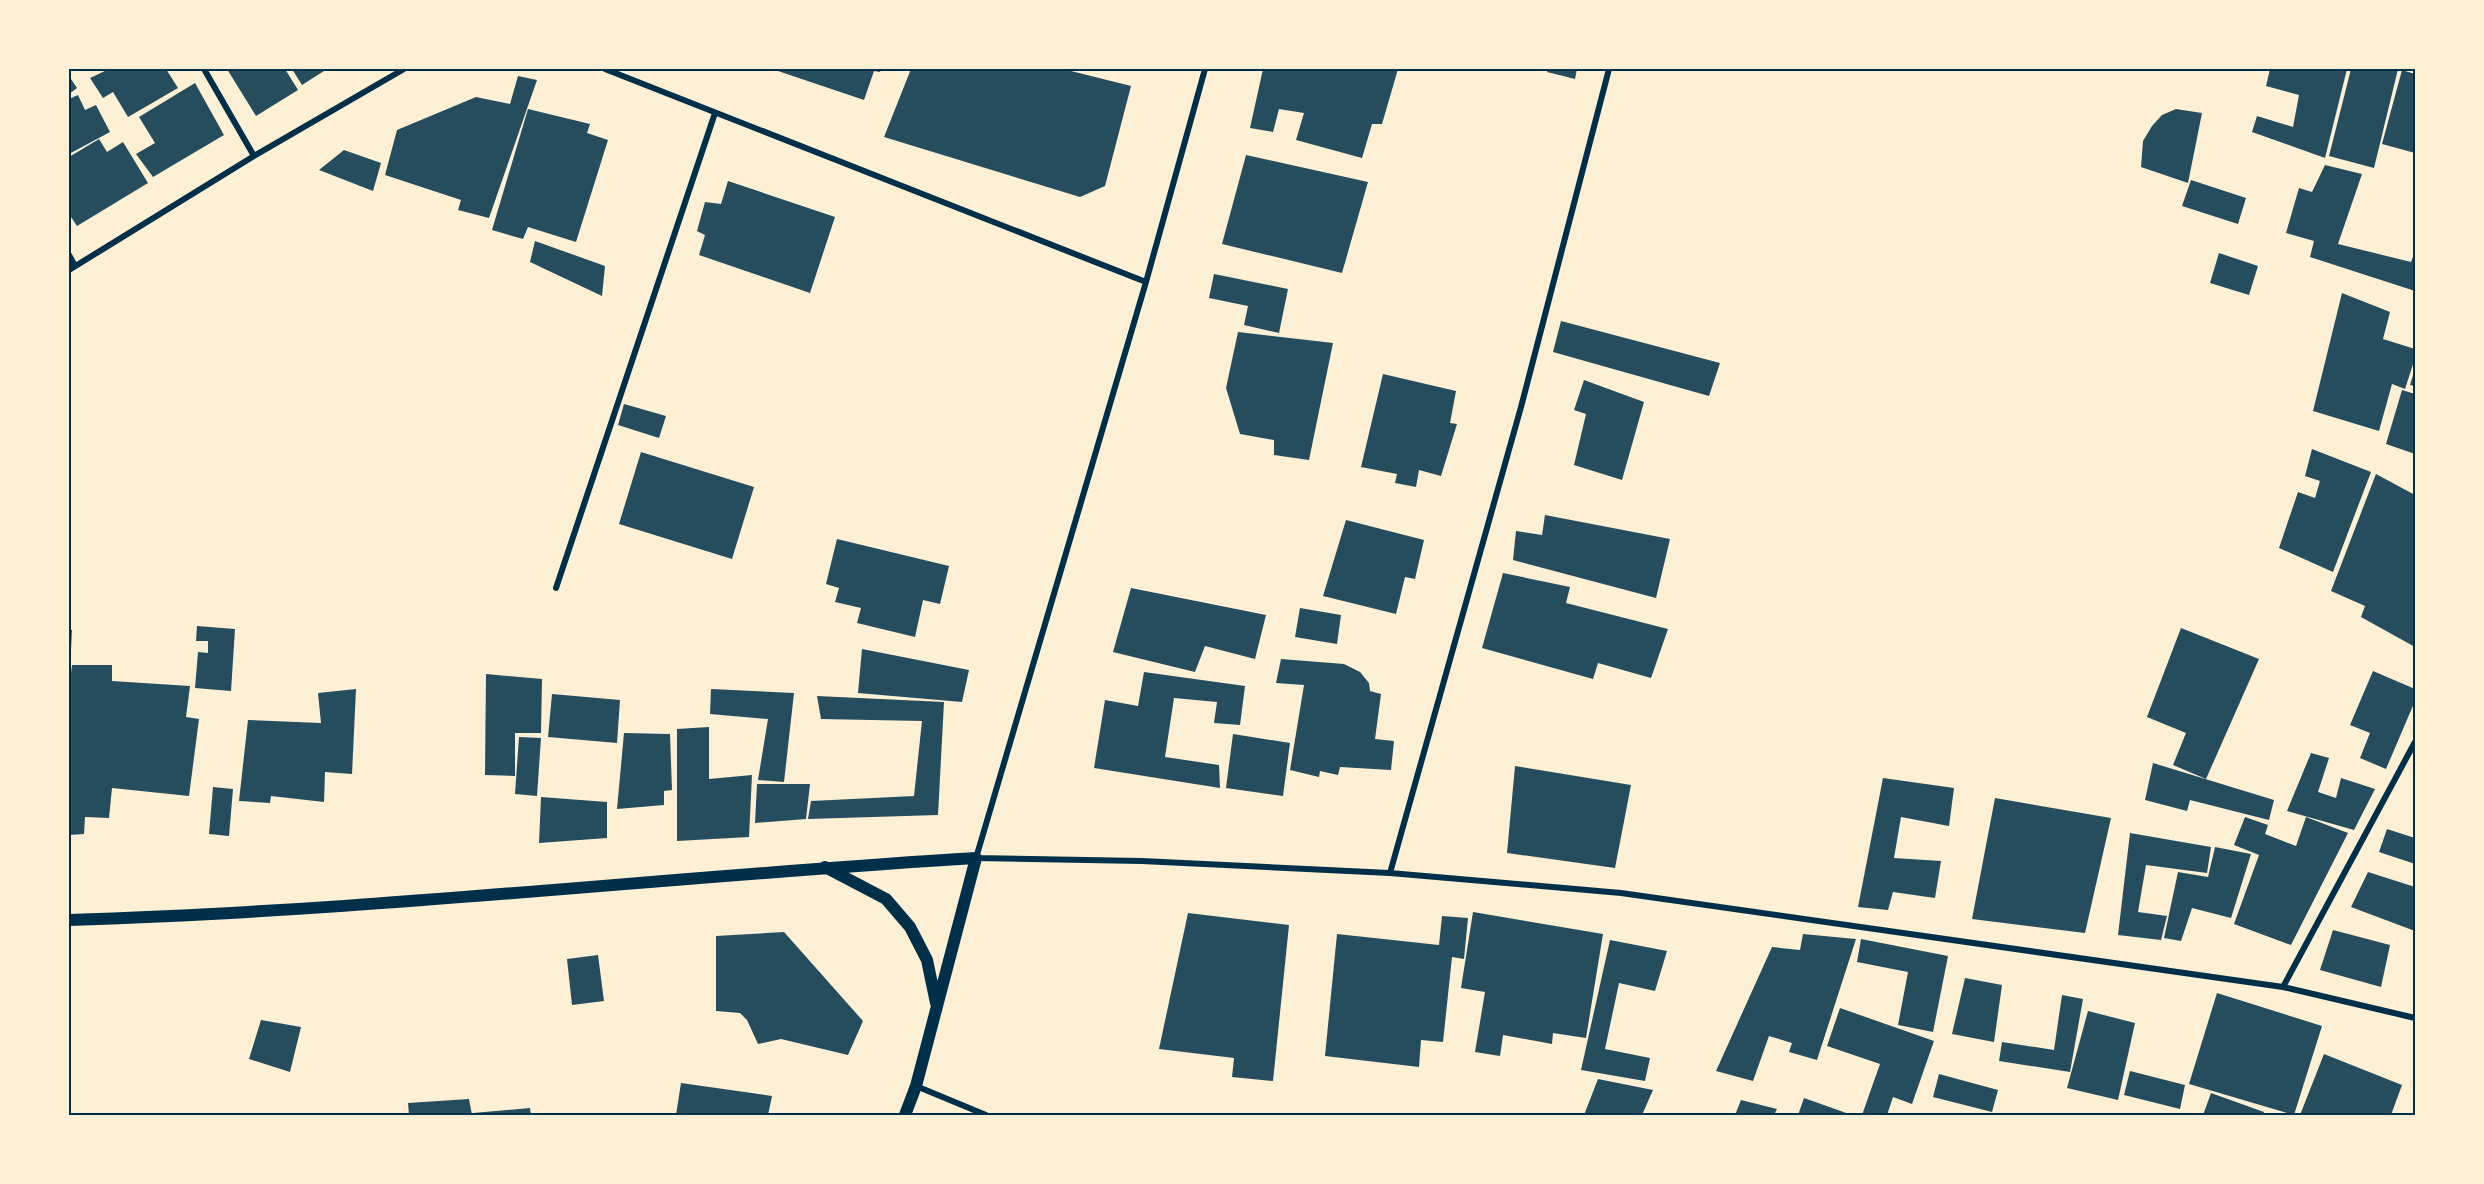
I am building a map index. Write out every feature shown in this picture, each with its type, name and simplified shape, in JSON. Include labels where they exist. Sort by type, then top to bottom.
[{"type":"main road","points":[[69,920],[204,916],[824,867],[976,858],[916,1086],[906,1115]]},
{"type":"main road","points":[[824,867],[886,899],[910,927],[927,960],[937,1007]]},
{"type":"street","points":[[204,69],[254,156]]},
{"type":"street","points":[[69,255],[72,268],[254,156],[404,69]]},
{"type":"street","points":[[605,69],[1146,282]]},
{"type":"street","points":[[1205,69],[1146,282],[976,858],[1142,861],[1390,873],[1621,893],[2283,987],[2415,1018]]},
{"type":"street","points":[[1390,873],[1521,407],[1609,69]]},
{"type":"street","points":[[556,588],[715,113]]},
{"type":"street","points":[[2283,987],[2415,742]]},
{"type":"street","points":[[916,1086],[986,1115]]},
{"type":"building","points":[[109,69],[166,69],[178,88],[128,117],[113,92],[103,98],[90,78]]},
{"type":"building","points":[[227,69],[285,69],[298,90],[256,116]]},
{"type":"building","points":[[292,69],[323,69],[324,71],[302,85]]},
{"type":"building","points":[[772,69],[881,69],[880,72],[874,71],[864,100]]},
{"type":"building","points":[[911,69],[948,71],[949,69],[1063,69],[1131,86],[1105,186],[1080,197],[884,137]]},
{"type":"building","points":[[1263,69],[1398,69],[1382,124],[1372,124],[1362,158],[1296,140],[1304,113],[1279,109],[1273,132],[1250,128]]},
{"type":"building","points":[[1548,69],[1577,69],[1575,79],[1547,72]]},
{"type":"building","points":[[2270,69],[2347,69],[2325,158],[2252,132],[2257,116],[2293,127],[2299,95],[2266,86]]},
{"type":"building","points":[[2351,69],[2398,69],[2374,168],[2329,156]]},
{"type":"building","points":[[2402,70],[2415,74],[2415,153],[2382,144]]},
{"type":"building","points":[[69,76],[77,88],[69,94]]},
{"type":"building","points":[[518,76],[537,80],[489,218],[458,210],[461,200],[385,175],[397,130],[476,97],[510,104]]},
{"type":"building","points":[[195,83],[224,135],[153,177],[136,154],[155,143],[139,117]]},
{"type":"building","points":[[78,95],[85,110],[96,105],[110,132],[69,154],[69,99]]},
{"type":"building","points":[[528,109],[590,124],[587,133],[608,140],[576,242],[528,227],[523,239],[492,230]]},
{"type":"building","points":[[2176,109],[2202,113],[2188,183],[2141,167],[2143,141],[2152,126],[2162,115]]},
{"type":"building","points":[[99,139],[107,152],[123,142],[148,183],[77,226],[69,214],[69,157]]},
{"type":"building","points":[[344,150],[381,163],[373,191],[319,170]]},
{"type":"building","points":[[1246,155],[1368,182],[1342,273],[1222,244]]},
{"type":"building","points":[[2325,165],[2362,174],[2338,244],[2411,262],[2415,251],[2415,291],[2310,257],[2314,241],[2286,233],[2299,188],[2312,192]]},
{"type":"building","points":[[2191,180],[2246,198],[2238,224],[2182,206]]},
{"type":"building","points":[[728,181],[835,217],[810,293],[699,255],[705,235],[697,231],[705,202],[721,204]]},
{"type":"building","points":[[535,241],[605,266],[602,296],[530,262]]},
{"type":"building","points":[[2219,253],[2258,266],[2249,295],[2210,283]]},
{"type":"building","points":[[1214,274],[1288,289],[1279,333],[1244,325],[1248,306],[1209,298]]},
{"type":"building","points":[[2342,293],[2390,312],[2383,339],[2415,349],[2415,358],[2405,389],[2392,384],[2379,431],[2313,411]]},
{"type":"building","points":[[1561,321],[1720,363],[1709,396],[1553,352]]},
{"type":"building","points":[[1238,332],[1333,343],[1309,460],[1274,455],[1274,440],[1240,434],[1226,388]]},
{"type":"building","points":[[2415,369],[2415,386],[2410,385]]},
{"type":"building","points":[[1383,374],[1456,391],[1450,423],[1457,424],[1441,476],[1419,470],[1416,487],[1395,483],[1397,474],[1361,467]]},
{"type":"building","points":[[1584,380],[1644,402],[1622,480],[1574,465],[1586,414],[1574,410]]},
{"type":"building","points":[[2402,390],[2415,394],[2415,454],[2386,444]]},
{"type":"building","points":[[624,404],[666,416],[659,438],[618,425]]},
{"type":"building","points":[[2312,449],[2371,472],[2333,572],[2279,548],[2298,492],[2315,498],[2320,481],[2305,476]]},
{"type":"building","points":[[641,452],[754,487],[732,559],[619,524]]},
{"type":"building","points":[[2376,474],[2415,495],[2415,647],[2361,617],[2365,606],[2331,591]]},
{"type":"building","points":[[1545,515],[1670,539],[1656,598],[1513,560],[1516,531],[1542,535]]},
{"type":"building","points":[[1346,520],[1424,540],[1415,579],[1405,577],[1396,614],[1323,596]]},
{"type":"building","points":[[837,539],[949,566],[940,604],[923,600],[915,637],[857,623],[861,608],[835,602],[839,588],[826,584]]},
{"type":"building","points":[[1503,573],[1570,587],[1566,603],[1668,629],[1651,678],[1598,663],[1593,679],[1482,648]]},
{"type":"building","points":[[1131,588],[1266,615],[1255,659],[1205,646],[1195,672],[1113,652]]},
{"type":"building","points":[[1300,608],[1341,615],[1337,644],[1295,637]]},
{"type":"building","points":[[197,626],[235,629],[231,691],[195,688],[198,652],[208,653],[208,641],[196,641]]},
{"type":"building","points":[[2181,628],[2259,659],[2206,779],[2173,765],[2186,733],[2147,717]]},
{"type":"building","points":[[69,630],[72,630],[71,650],[69,650]]},
{"type":"building","points":[[862,649],[969,670],[962,702],[858,693]]},
{"type":"building","points":[[1281,659],[1344,664],[1360,672],[1369,683],[1370,691],[1381,694],[1375,739],[1394,741],[1391,770],[1340,767],[1338,775],[1320,771],[1319,777],[1290,770],[1304,685],[1276,683]]},
{"type":"building","points":[[72,665],[112,665],[112,681],[190,686],[186,717],[199,719],[189,796],[112,788],[109,818],[85,817],[84,834],[69,835],[69,689]]},
{"type":"building","points":[[2373,671],[2415,689],[2415,701],[2386,769],[2360,758],[2370,733],[2350,725]]},
{"type":"building","points":[[1144,672],[1245,686],[1240,725],[1214,723],[1217,702],[1174,698],[1165,757],[1219,765],[1220,788],[1094,768],[1105,700],[1138,706]]},
{"type":"building","points":[[486,674],[542,679],[541,733],[515,733],[515,776],[485,775]]},
{"type":"building","points":[[356,689],[352,774],[325,772],[324,802],[271,796],[270,803],[239,801],[248,720],[321,723],[318,693]]},
{"type":"building","points":[[711,689],[794,693],[784,782],[758,780],[768,719],[710,714]]},
{"type":"building","points":[[552,694],[620,700],[617,743],[548,737]]},
{"type":"building","points":[[817,696],[944,702],[938,815],[808,819],[811,801],[914,796],[922,721],[821,719]]},
{"type":"building","points":[[709,727],[709,779],[752,775],[749,837],[677,841],[677,729]]},
{"type":"building","points":[[624,733],[670,734],[672,790],[664,791],[664,805],[617,809]]},
{"type":"building","points":[[1233,734],[1290,743],[1283,796],[1226,788]]},
{"type":"building","points":[[519,737],[541,738],[537,796],[515,794]]},
{"type":"building","points":[[2311,753],[2329,758],[2318,792],[2336,798],[2341,778],[2375,789],[2354,830],[2287,811]]},
{"type":"building","points":[[2153,763],[2274,800],[2269,820],[2190,800],[2187,811],[2145,800]]},
{"type":"building","points":[[1515,766],[1631,785],[1615,868],[1507,853]]},
{"type":"building","points":[[1883,778],[1954,788],[1949,826],[1901,817],[1894,858],[1941,861],[1935,898],[1893,892],[1888,910],[1858,907]]},
{"type":"building","points":[[757,784],[810,784],[806,819],[755,823]]},
{"type":"building","points":[[213,787],[233,789],[229,836],[209,834]]},
{"type":"building","points":[[541,797],[607,802],[607,838],[539,843]]},
{"type":"building","points":[[1995,798],[2111,818],[2085,933],[1972,919]]},
{"type":"building","points":[[2245,817],[2268,825],[2265,834],[2296,846],[2306,817],[2348,833],[2291,945],[2234,924],[2259,855],[2234,845]]},
{"type":"building","points":[[2387,829],[2415,838],[2415,864],[2379,852]]},
{"type":"building","points":[[2130,833],[2211,847],[2207,873],[2146,865],[2138,912],[2167,916],[2161,940],[2118,935]]},
{"type":"building","points":[[2215,847],[2251,854],[2231,918],[2192,908],[2181,941],[2164,938],[2178,872],[2208,877]]},
{"type":"building","points":[[2368,872],[2415,887],[2415,931],[2351,907]]},
{"type":"building","points":[[1473,912],[1603,934],[1586,1038],[1553,1033],[1552,1044],[1503,1035],[1500,1056],[1475,1052],[1485,992],[1461,988]]},
{"type":"building","points":[[1188,913],[1289,925],[1273,1081],[1232,1077],[1234,1058],[1159,1049]]},
{"type":"building","points":[[1442,916],[1468,918],[1464,959],[1452,957],[1443,1042],[1421,1040],[1419,1067],[1325,1056],[1337,934],[1439,945]]},
{"type":"building","points":[[2333,930],[2390,945],[2381,987],[2320,970]]},
{"type":"building","points":[[784,932],[863,1021],[848,1055],[781,1039],[758,1044],[747,1020],[740,1013],[716,1011],[716,936]]},
{"type":"building","points":[[1803,934],[1856,939],[1817,1060],[1789,1052],[1792,1043],[1769,1036],[1753,1081],[1716,1071],[1772,947],[1800,950]]},
{"type":"building","points":[[1861,939],[1948,956],[1933,1032],[1898,1025],[1908,972],[1857,962]]},
{"type":"building","points":[[1610,940],[1667,951],[1655,991],[1619,983],[1605,1049],[1650,1058],[1645,1081],[1581,1070]]},
{"type":"building","points":[[598,955],[604,1001],[572,1005],[567,959]]},
{"type":"building","points":[[1965,978],[2002,985],[1994,1042],[1952,1034]]},
{"type":"building","points":[[2217,993],[2322,1026],[2294,1115],[2189,1084]]},
{"type":"building","points":[[2062,995],[2083,999],[2070,1072],[1999,1061],[2002,1042],[2054,1050]]},
{"type":"building","points":[[1840,1008],[1934,1041],[1912,1104],[1893,1097],[1887,1115],[1862,1115],[1880,1064],[1827,1046]]},
{"type":"building","points":[[2088,1011],[2135,1023],[2118,1100],[2067,1088]]},
{"type":"building","points":[[261,1020],[301,1027],[290,1072],[249,1059]]},
{"type":"building","points":[[2324,1054],[2402,1085],[2391,1115],[2300,1115]]},
{"type":"building","points":[[2130,1071],[2185,1085],[2180,1109],[2124,1095]]},
{"type":"building","points":[[1939,1074],[1998,1090],[1992,1112],[1933,1097]]},
{"type":"building","points":[[1598,1079],[1653,1090],[1642,1115],[1584,1115]]},
{"type":"building","points":[[681,1083],[772,1096],[768,1115],[676,1115]]},
{"type":"building","points":[[2211,1093],[2264,1112],[2263,1115],[2203,1115]]},
{"type":"building","points":[[1804,1098],[1852,1115],[1798,1115]]},
{"type":"building","points":[[469,1099],[472,1115],[409,1115],[408,1103]]},
{"type":"building","points":[[1741,1100],[1777,1109],[1774,1115],[1735,1115]]},
{"type":"building","points":[[530,1108],[531,1115],[473,1115],[473,1113]]}]
